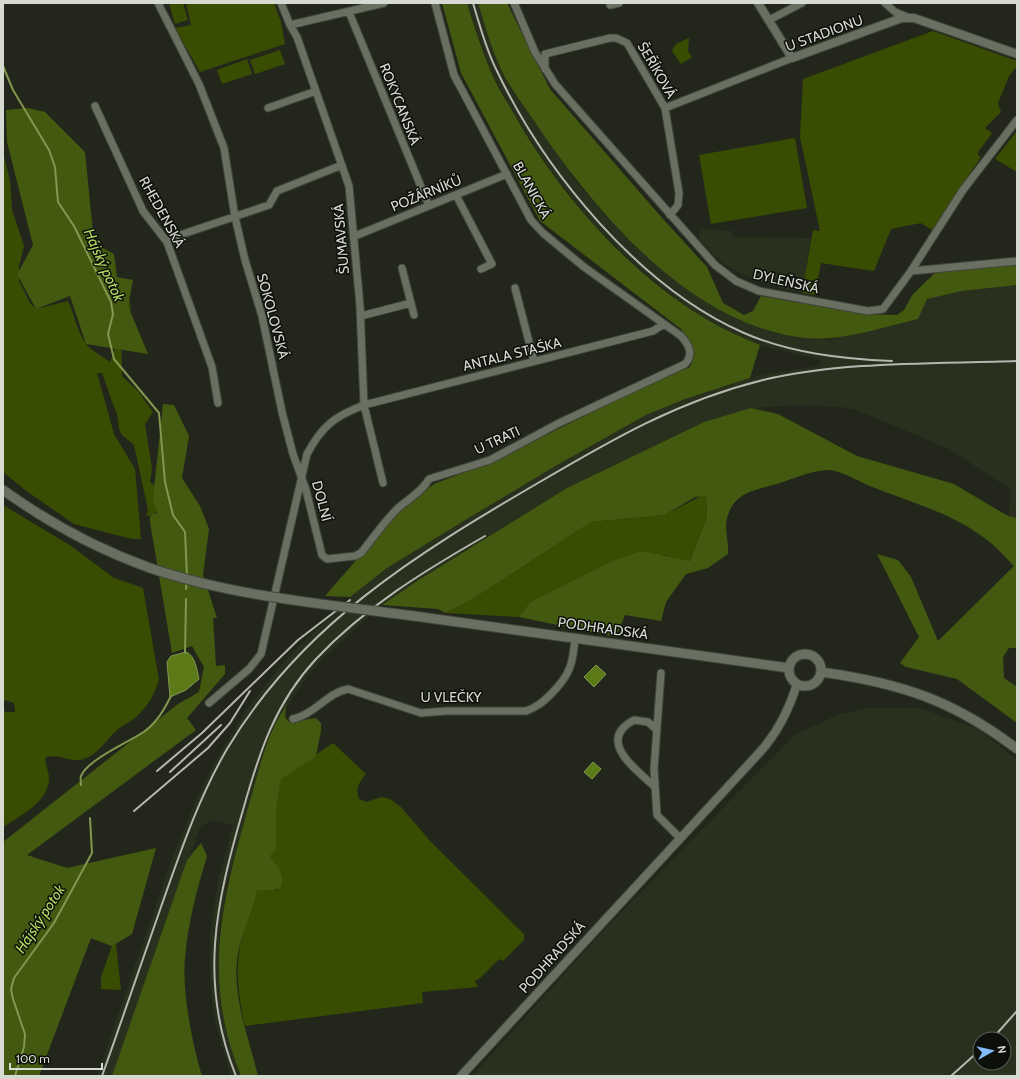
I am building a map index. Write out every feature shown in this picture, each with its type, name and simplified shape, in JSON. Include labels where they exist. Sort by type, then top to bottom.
[{"type":"main road","name":"PODHRADSKÁ","points":[[3,490],[64,530],[104,550],[176,577],[227,589],[789,668]]},
{"type":"main road","points":[[808,654],[819,662],[821,672],[816,682],[811,685],[804,686],[797,684],[790,678],[789,668],[796,657],[808,654]]},
{"type":"main road","points":[[821,672],[887,683],[930,698],[979,722],[1017,749]]},
{"type":"street","name":"SOKOLOVSKÁ","points":[[158,3],[199,84],[224,148],[232,188],[235,217],[245,260],[262,316],[282,412],[293,454],[301,474]]},
{"type":"street","name":"ŠUMAVSKÁ","points":[[281,3],[290,25],[297,37],[349,186],[355,236],[364,405],[383,483]]},
{"type":"street","points":[[290,25],[384,3]]},
{"type":"street","name":"BLANICKÁ","points":[[435,3],[454,74],[531,220],[537,228],[584,267],[664,324],[686,342],[690,348],[690,354]]},
{"type":"street","name":"DYLEŇSKÁ","points":[[514,3],[534,52],[555,84],[719,269],[736,281],[763,292],[861,310],[877,311],[883,309],[889,304],[963,190],[1017,120]]},
{"type":"street","points":[[610,5],[619,3]]},
{"type":"street","points":[[758,3],[792,58]]},
{"type":"street","points":[[769,20],[802,3]]},
{"type":"street","points":[[885,3],[895,12],[910,18]]},
{"type":"street","name":"ROKYCANSKÁ","points":[[349,12],[429,206]]},
{"type":"street","name":"U STADIONU","points":[[665,108],[792,58],[902,18],[910,18],[931,23],[1017,54]]},
{"type":"street","name":"ŠEŘÍKOVÁ","points":[[534,52],[545,54],[610,38],[622,40],[631,48],[665,108],[679,193],[678,205],[670,215]]},
{"type":"street","points":[[545,54],[545,70]]},
{"type":"street","points":[[268,108],[316,91]]},
{"type":"street","name":"RHEDENSKÁ","points":[[95,106],[143,211],[166,242],[212,367],[218,403]]},
{"type":"street","points":[[166,242],[177,236],[269,205],[277,191],[342,165]]},
{"type":"street","name":"POŽÁRNÍKŮ","points":[[355,236],[507,174]]},
{"type":"street","points":[[456,194],[492,264],[481,270]]},
{"type":"street","points":[[911,271],[1017,261]]},
{"type":"street","points":[[402,268],[414,314]]},
{"type":"street","points":[[515,288],[534,361]]},
{"type":"street","points":[[360,316],[411,303]]},
{"type":"street","name":"ANTALA STAŠKA","points":[[364,405],[653,332],[664,324]]},
{"type":"street","name":"U TRATI","points":[[327,559],[355,556],[361,553],[390,516],[406,500],[425,486],[429,479],[490,460],[558,423],[685,364],[689,360],[690,354]]},
{"type":"street","name":"DOLNÍ","points":[[327,559],[322,555],[301,474],[307,454],[322,430],[339,416],[364,405]]},
{"type":"street","points":[[209,703],[256,662],[264,646],[301,474]]},
{"type":"street","name":"U VLEČKY","points":[[293,719],[310,713],[341,690],[348,689],[421,713],[446,711],[526,711],[537,707],[563,682],[571,666],[576,638]]},
{"type":"street","points":[[661,673],[656,729],[655,787],[657,815],[680,838]]},
{"type":"street","name":"PODHRADSKÁ","points":[[461,1076],[768,743],[786,715],[797,684]]},
{"type":"street","points":[[655,787],[621,754],[618,739],[624,727],[634,720],[648,722],[656,729]]},
{"type":"shaded area","points":[[169,3],[183,3],[188,20],[175,24]]},
{"type":"shaded area","points":[[186,3],[274,3],[281,22],[285,44],[200,72],[175,28],[191,25]]},
{"type":"shaded area","points":[[442,3],[467,3],[478,38],[493,77],[504,97],[531,142],[552,172],[574,202],[598,230],[652,281],[681,303],[711,322],[760,345],[750,378],[685,399],[646,415],[557,465],[387,568],[350,597],[325,596],[406,503],[436,483],[485,465],[651,383],[690,367],[693,361],[693,347],[681,329],[540,221],[461,73]]},
{"type":"shaded area","points":[[467,3],[478,3],[501,68],[512,91],[580,186],[620,231],[668,273],[694,294],[735,318],[775,333],[828,340],[918,319],[926,299],[962,291],[1017,285],[1017,518],[1009,516],[1010,489],[949,449],[857,410],[841,407],[799,405],[751,408],[704,422],[567,488],[417,581],[382,605],[319,662],[302,684],[274,727],[261,765],[227,883],[219,935],[219,979],[233,1053],[241,1076],[231,1076],[213,1010],[210,980],[210,934],[218,881],[233,825],[213,820],[200,827],[112,1076],[97,1076],[173,855],[199,793],[213,765],[248,707],[282,664],[323,623],[344,606],[350,597],[387,568],[557,465],[646,415],[685,399],[764,374],[820,366],[820,360],[760,345],[710,322],[687,307],[660,286],[631,261],[592,223],[548,167],[516,117],[491,72]]},
{"type":"shaded area","points":[[478,3],[507,3],[550,89],[663,219],[707,267],[723,303],[744,315],[753,311],[761,296],[866,314],[897,315],[904,310],[913,294],[937,271],[1017,263],[1017,285],[962,291],[927,299],[918,319],[862,333],[833,338],[805,338],[762,329],[722,311],[683,287],[648,257],[614,224],[584,189],[556,153],[508,82],[494,53]]},
{"type":"shaded area","points":[[933,31],[1017,61],[1017,66],[1009,76],[998,103],[1001,112],[985,128],[992,133],[978,152],[978,155],[981,157],[932,230],[921,223],[891,229],[874,271],[821,263],[815,295],[802,293],[813,230],[820,231],[800,137],[803,79]]},
{"type":"shaded area","points":[[689,38],[688,51],[692,57],[681,64],[672,51],[676,44]]},
{"type":"shaded area","points":[[280,50],[285,64],[255,74],[250,60]]},
{"type":"shaded area","points":[[247,59],[252,74],[222,84],[217,70]]},
{"type":"shaded area","points":[[28,108],[45,112],[85,152],[94,243],[114,254],[117,277],[133,280],[128,306],[148,354],[86,344],[70,296],[36,309],[18,276],[18,273],[33,245],[7,142],[6,110]]},
{"type":"shaded area","points":[[1017,131],[1017,172],[995,159]]},
{"type":"shaded area","points":[[795,138],[807,208],[711,224],[699,155]]},
{"type":"shaded area","points":[[3,152],[10,181],[12,210],[24,246],[19,266],[19,281],[30,303],[36,309],[68,301],[78,329],[88,347],[110,362],[114,353],[116,318],[126,283],[131,309],[121,322],[122,376],[138,391],[153,412],[145,424],[152,469],[150,482],[175,500],[157,510],[154,515],[146,516],[148,510],[134,445],[120,432],[117,414],[102,373],[97,373],[114,434],[135,469],[141,539],[132,539],[74,524],[25,490],[3,472]]},
{"type":"shaded area","points":[[701,229],[733,231],[732,237],[811,238],[802,293],[770,285],[725,265],[698,239]]},
{"type":"shaded area","points":[[163,404],[174,405],[189,436],[182,478],[200,506],[209,529],[203,575],[217,618],[213,618],[216,666],[225,665],[225,674],[187,718],[196,730],[27,855],[67,868],[156,848],[132,934],[112,946],[91,938],[39,1076],[3,1076],[3,842],[178,704],[199,692],[204,667],[192,646],[172,653],[150,522],[150,516],[157,513],[153,499]]},
{"type":"shaded area","points":[[751,408],[778,414],[857,456],[954,484],[1008,516],[1017,518],[1017,648],[1009,648],[1003,657],[1004,678],[1017,687],[1017,723],[957,679],[906,667],[900,663],[919,637],[877,554],[898,560],[911,577],[938,641],[1014,566],[987,540],[957,521],[929,508],[832,470],[807,474],[751,491],[739,498],[734,503],[727,518],[726,527],[728,554],[708,568],[686,574],[666,602],[661,621],[625,615],[616,637],[519,617],[530,602],[612,561],[641,551],[690,561],[707,517],[706,496],[695,497],[665,515],[591,522],[473,599],[445,613],[438,609],[382,605],[417,581],[567,488],[704,422]]},
{"type":"shaded area","points":[[701,496],[706,496],[707,517],[690,561],[679,560],[664,555],[612,561],[530,602],[519,617],[445,613],[473,599],[591,522],[665,515]]},
{"type":"shaded area","points":[[3,505],[71,546],[114,578],[143,588],[159,680],[156,689],[146,707],[134,719],[117,730],[95,753],[85,759],[79,760],[70,760],[56,756],[46,757],[49,778],[48,787],[44,794],[39,801],[25,813],[3,827],[3,705],[5,712],[15,712],[14,703],[5,700],[3,704]]},
{"type":"shaded area","points":[[186,652],[194,659],[199,679],[186,690],[170,697],[167,662],[171,656]]},
{"type":"shaded area","points":[[596,665],[606,674],[594,687],[584,677]]},
{"type":"shaded area","points":[[286,706],[285,717],[289,722],[316,718],[321,723],[321,731],[316,756],[281,779],[276,810],[276,849],[270,856],[282,876],[282,884],[280,888],[273,890],[257,890],[243,933],[237,960],[237,989],[246,1033],[258,1076],[241,1076],[229,1041],[222,1007],[219,974],[220,942],[230,877],[238,843],[270,737]]},
{"type":"shaded area","points":[[868,708],[920,708],[979,729],[1017,760],[1017,1076],[472,1076],[606,928],[793,736],[837,715]]},
{"type":"shaded area","points":[[333,743],[366,774],[358,785],[357,791],[359,799],[367,802],[381,797],[390,799],[401,807],[431,842],[524,934],[524,940],[503,961],[500,959],[475,981],[478,987],[422,992],[423,1003],[245,1026],[240,1003],[238,980],[240,945],[257,889],[277,890],[274,862],[270,856],[276,840],[276,810],[280,779]]},
{"type":"shaded area","points":[[593,762],[601,769],[592,779],[584,772]]},
{"type":"shaded area","points":[[201,843],[207,856],[196,894],[191,919],[186,945],[184,971],[186,1002],[202,1076],[112,1076],[187,860]]},
{"type":"shaded area","points":[[114,926],[121,990],[101,989],[101,977],[112,946],[91,938],[70,991],[79,930]]},
{"type":"waterway","name":"Hájský potok","points":[[3,66],[13,90],[49,150],[55,167],[58,202],[74,226],[111,302],[113,314],[108,334],[114,359],[159,413],[165,482],[173,515],[185,532],[187,577]]},
{"type":"waterway","name":"Hájský potok","points":[[186,589],[187,581]]},
{"type":"waterway","name":"Hájský potok","points":[[185,653],[186,599]]},
{"type":"waterway","name":"Hájský potok","points":[[81,785],[81,777],[92,763],[145,731],[160,715],[171,696]]},
{"type":"waterway","name":"Hájský potok","points":[[15,1076],[24,1047],[25,1034],[11,989],[14,978],[54,923],[92,853],[90,818]]},
{"type":"railway","points":[[473,3],[493,63],[517,109],[541,148],[599,223],[632,257],[668,287],[705,313],[744,333],[780,346],[816,354],[854,359],[892,361]]},
{"type":"railway","points":[[102,1076],[183,846],[207,787],[227,749],[257,705],[290,665],[326,629],[364,596],[448,537],[593,451],[674,410],[703,399],[763,380],[825,369],[889,364],[1017,361]]},
{"type":"railway","points":[[236,1076],[224,1041],[217,1008],[214,975],[215,943],[219,910],[233,844],[255,769],[270,730],[279,711],[302,676],[335,640],[375,606],[396,591],[485,536]]},
{"type":"railway","points":[[157,771],[202,733],[298,640],[350,600]]},
{"type":"railway","points":[[134,811],[208,748],[230,723],[250,691]]},
{"type":"railway","points":[[170,772],[221,725]]},
{"type":"railway","points":[[999,1031],[1017,1011]]},
{"type":"railway","points":[[951,1076],[972,1057]]}]
